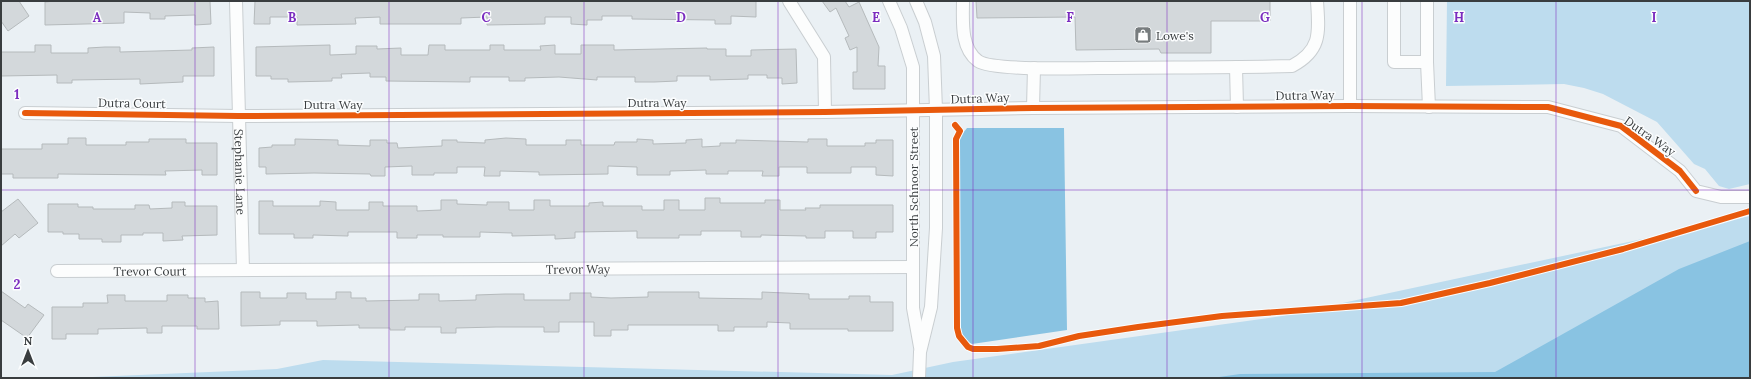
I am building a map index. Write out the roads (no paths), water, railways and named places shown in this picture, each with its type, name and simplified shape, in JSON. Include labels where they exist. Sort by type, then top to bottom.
[{"type":"street","name":"Stephanie Lane","points":[[236,1],[243,270]]},
{"type":"street","points":[[789,1],[824,57],[825,112]]},
{"type":"street","name":"North Schnoor Street","points":[[889,1],[901,28],[913,67],[913,308],[920,352],[920,378]]},
{"type":"street","name":"North Schnoor Street","points":[[916,1],[925,22],[934,56],[936,110],[936,228],[931,308],[920,352]]},
{"type":"street","points":[[963,1],[963,30],[965,41],[978,61],[988,65],[1034,68],[1292,66],[1303,60],[1315,46],[1318,34],[1317,1]]},
{"type":"street","points":[[1350,1],[1350,106]]},
{"type":"street","points":[[1394,1],[1394,62],[1427,62]]},
{"type":"street","points":[[1427,1],[1429,107]]},
{"type":"street","points":[[1236,67],[1236,107]]},
{"type":"street","points":[[1033,108],[1034,68]]},
{"type":"street","name":"Dutra Way","points":[[238,116],[825,112],[1033,108],[1350,106],[1548,107],[1621,126],[1680,171],[1696,191],[1722,197],[1750,197]]},
{"type":"street","name":"Dutra Court","points":[[25,113],[238,116]]},
{"type":"street","name":"Trevor Way","points":[[243,270],[913,268]]},
{"type":"street","name":"Trevor Court","points":[[57,271],[243,270]]},
{"type":"water","points":[[967,128],[1064,128],[1067,330],[972,344],[965,340],[960,330],[960,137]]},
{"type":"water","points":[[1750,241],[1750,378],[1212,378],[1240,374],[1495,372],[1679,269]]},
{"type":"place","name":"Lowe's","points":[[1143,35]]}]
